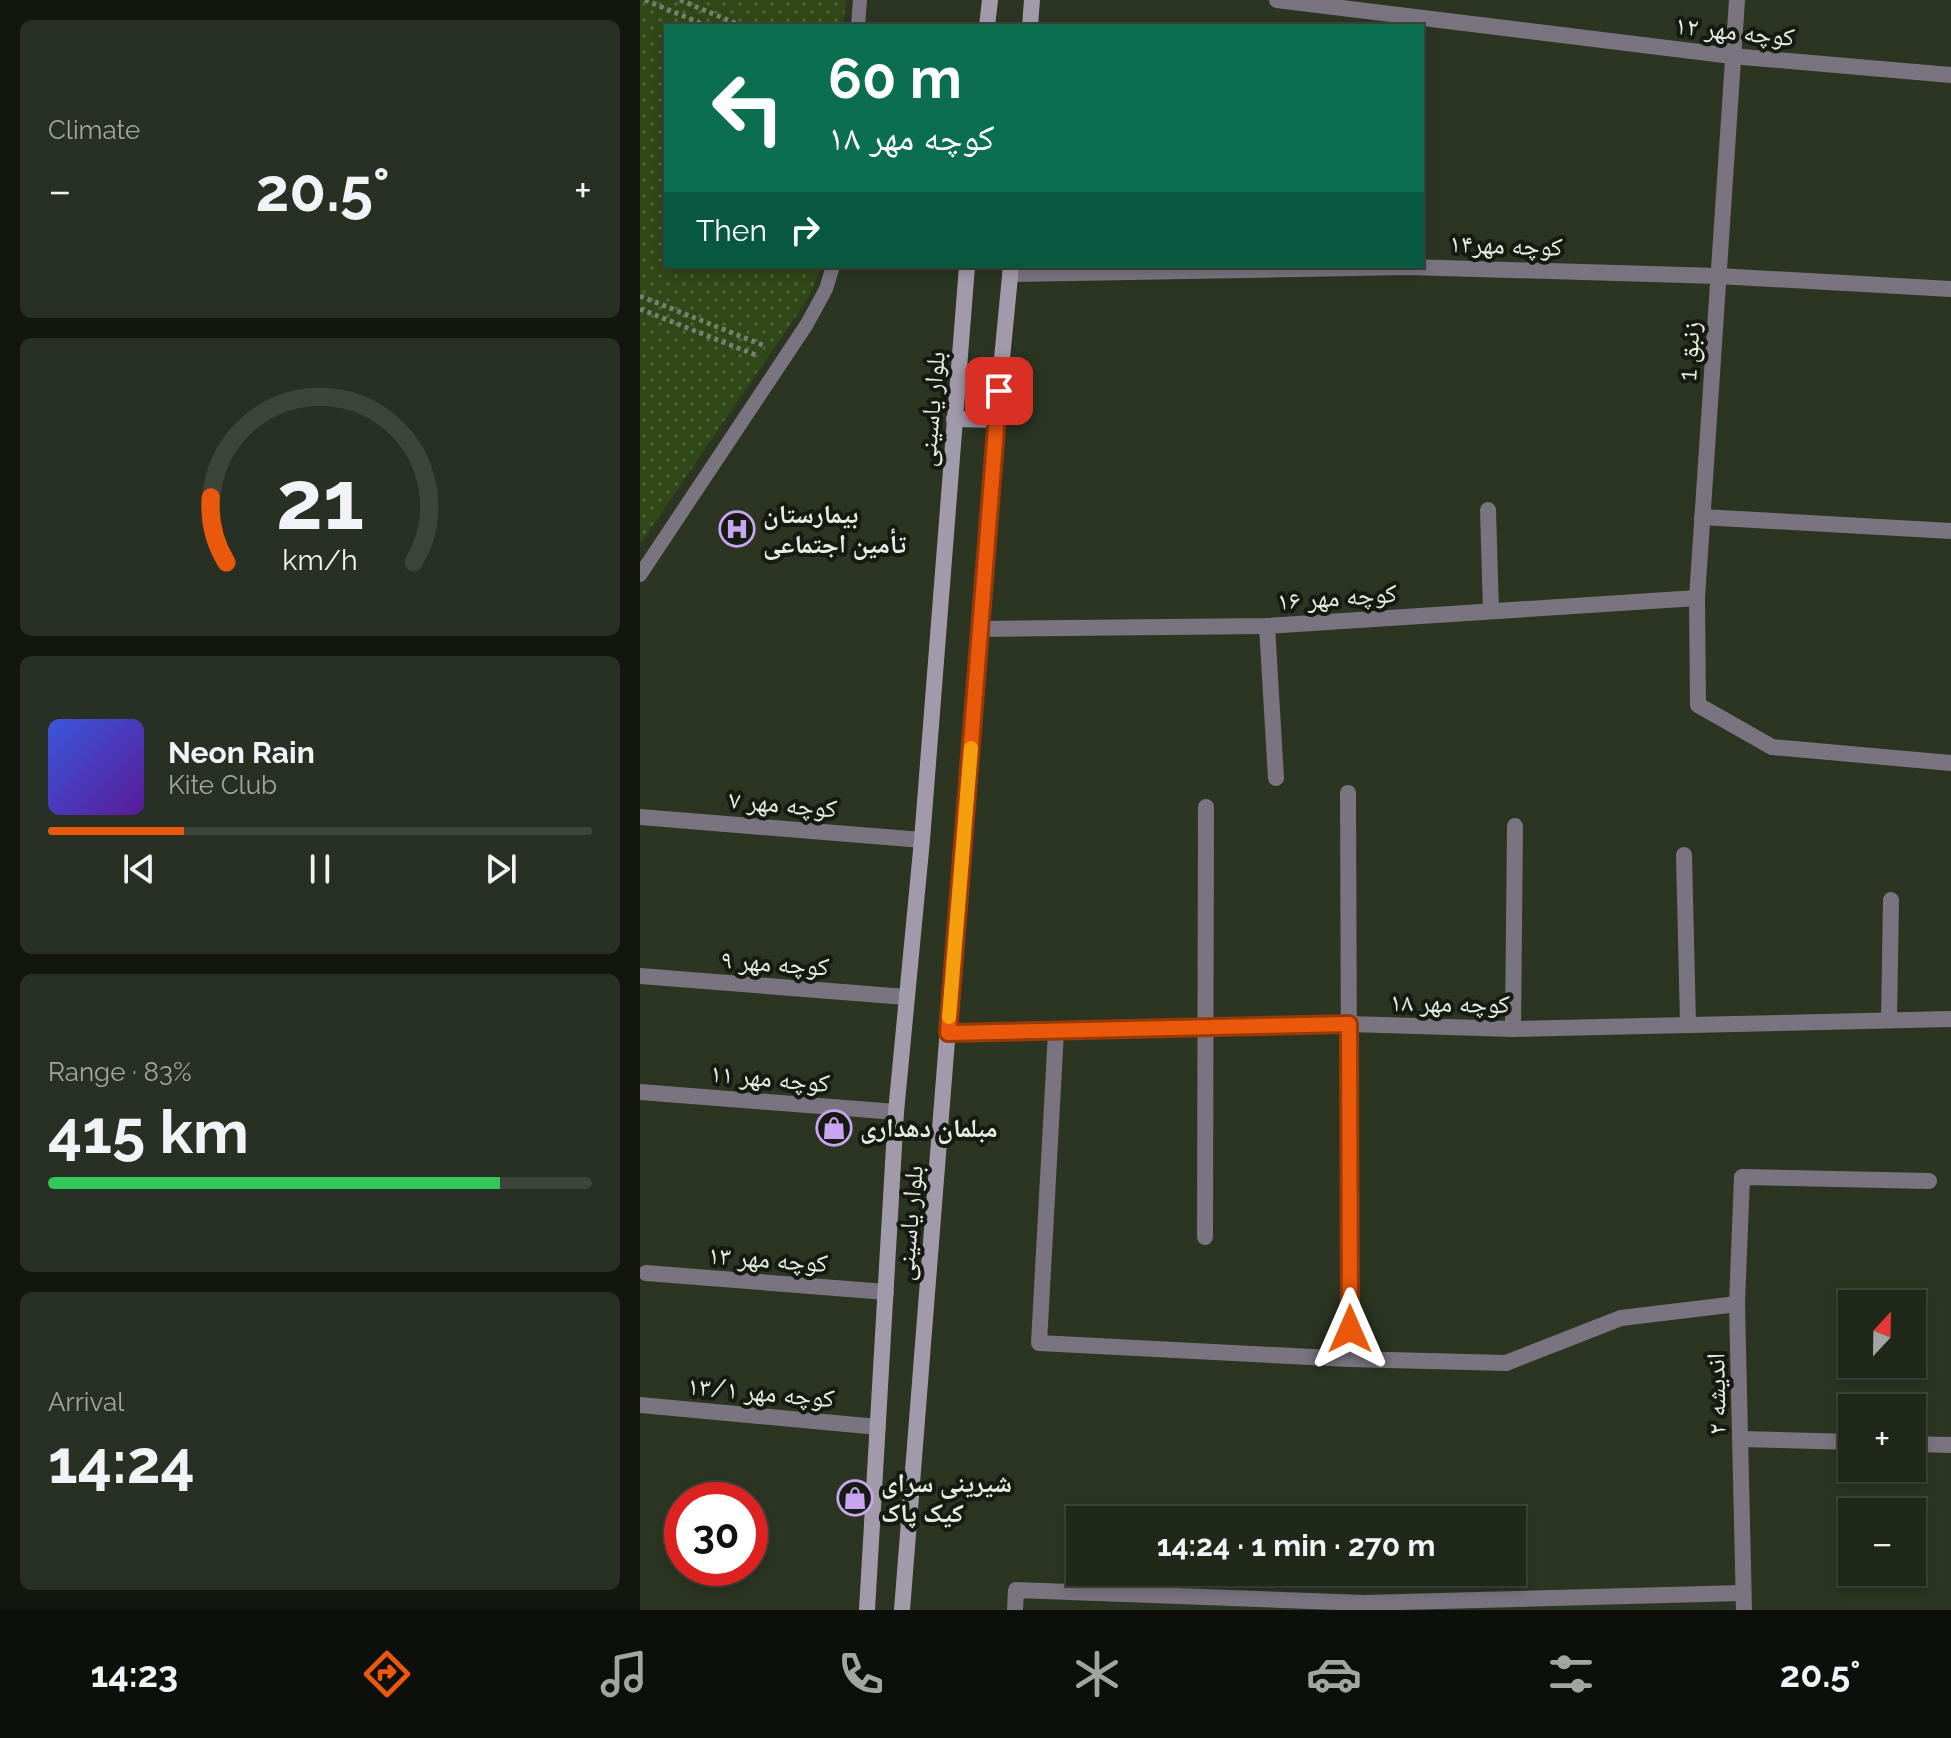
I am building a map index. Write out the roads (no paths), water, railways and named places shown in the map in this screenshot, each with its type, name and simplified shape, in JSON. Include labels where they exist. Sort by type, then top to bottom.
[{"type":"main road","points":[[987,24],[990,0]]},
{"type":"main road","points":[[1030,24],[1032,0]]},
{"type":"main road","name":"بلوار یاسینی","points":[[867,1610],[896,1112],[922,840],[967,268]]},
{"type":"main road","name":"بلوار یاسینی","points":[[902,1610],[996,420],[1011,270]]},
{"type":"main road","points":[[954,419],[996,420]]},
{"type":"street","name":"کوچه مهر ۱۲","points":[[1277,0],[1732,56],[1951,75]]},
{"type":"street","name":"زنبق 1","points":[[1737,0],[1697,598],[1698,705],[1772,747],[1951,763]]},
{"type":"street","name":"کوچه مهر۱۴","points":[[1424,267],[1718,276],[1951,289]]},
{"type":"street","name":"کوچه مهر۱۴","points":[[1011,270],[1276,268]]},
{"type":"street","points":[[1488,510],[1491,611]]},
{"type":"street","points":[[1702,517],[1951,531]]},
{"type":"street","name":"کوچه مهر ۱۶","points":[[980,629],[1267,626],[1697,598]]},
{"type":"street","points":[[1267,626],[1276,778]]},
{"type":"street","points":[[1348,793],[1350,1359]]},
{"type":"street","points":[[1205,1237],[1206,807]]},
{"type":"street","name":"کوچه مهر ۷","points":[[640,817],[922,840]]},
{"type":"street","points":[[1513,1029],[1515,826]]},
{"type":"street","points":[[1684,855],[1688,1023]]},
{"type":"street","points":[[1889,1020],[1891,900]]},
{"type":"street","name":"کوچه مهر ۹","points":[[640,976],[906,997]]},
{"type":"street","name":"کوچه مهر ۱۸","points":[[948,1033],[1349,1024],[1513,1029],[1951,1019]]},
{"type":"street","points":[[1056,1032],[1039,1343],[1350,1359],[1506,1363],[1621,1318],[1737,1304]]},
{"type":"street","name":"کوچه مهر ۱۱","points":[[640,1092],[896,1112]]},
{"type":"street","name":"اندیشه ۲","points":[[1744,1602],[1737,1304],[1742,1177],[1929,1181]]},
{"type":"street","name":"کوچه مهر ۱۳","points":[[646,1273],[886,1292]]},
{"type":"street","name":"کوچه مهر ۱۳/۱","points":[[640,1405],[878,1427]]},
{"type":"street","points":[[1741,1439],[1838,1442]]},
{"type":"street","points":[[1926,1444],[1951,1445]]},
{"type":"street","points":[[1015,1610],[1016,1590],[1364,1603],[1744,1602]]},
{"type":"lane","points":[[858,24],[860,0]]},
{"type":"lane","points":[[640,575],[784,360],[820,301],[832,268]]},
{"type":"place","name":"بیمارستان تأمین اجتماعی","points":[[737,529]]},
{"type":"place","name":"مبلمان دهداری","points":[[834,1128]]},
{"type":"place","name":"شیرینی سرای کیک پاک","points":[[855,1498]]}]
